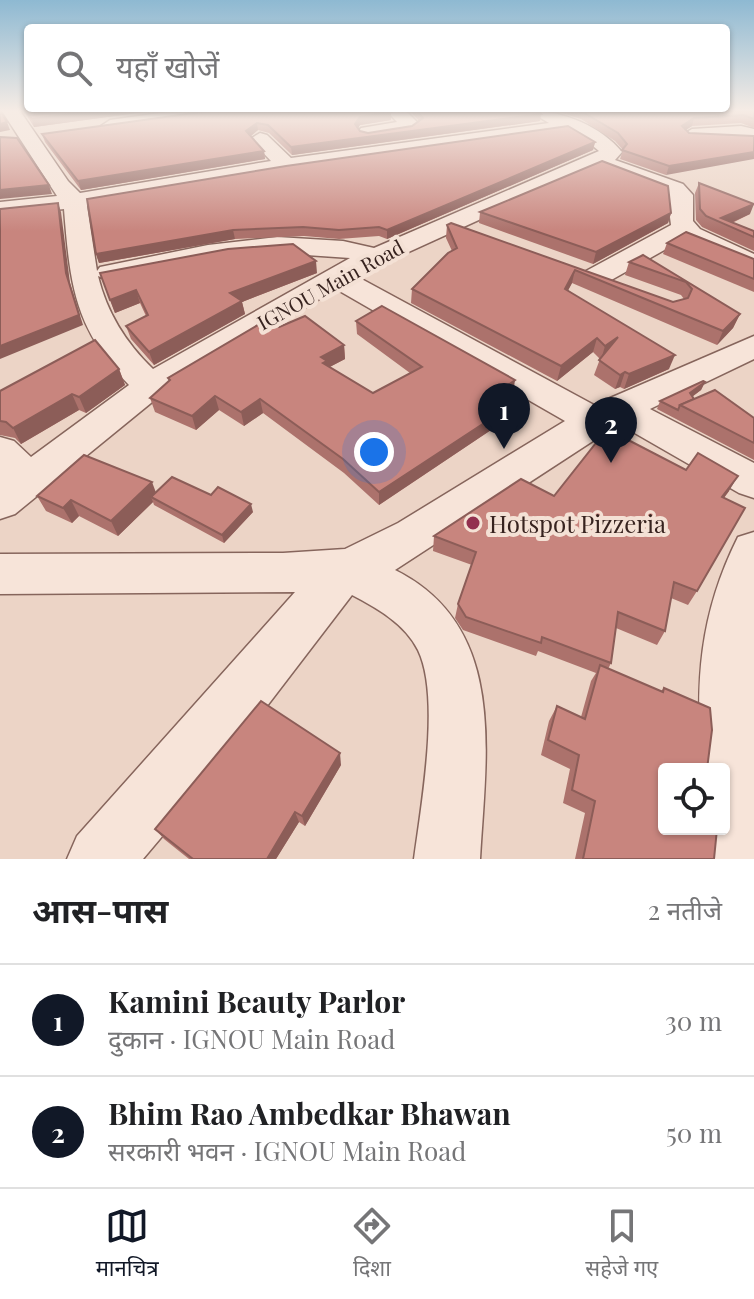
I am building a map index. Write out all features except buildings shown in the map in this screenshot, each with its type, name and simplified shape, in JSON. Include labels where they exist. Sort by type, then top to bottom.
[{"type":"street","points":[[43,151],[60,186],[75,201],[84,278],[91,303],[117,353],[150,386]]},
{"type":"street","points":[[272,151],[286,165]]},
{"type":"street","points":[[0,209],[75,201],[386,151]]},
{"type":"street","points":[[599,161],[611,151]]},
{"type":"street","points":[[599,161],[675,189],[681,195],[681,222],[700,241],[754,264]]},
{"type":"street","name":"IGNOU Main Road","points":[[14,491],[150,386],[336,277],[375,256],[554,177],[599,161]]},
{"type":"street","points":[[449,224],[490,239]]},
{"type":"street","points":[[629,289],[583,272],[686,227]]},
{"type":"street","points":[[84,278],[213,251],[302,246],[347,249],[375,256]]},
{"type":"street","points":[[336,277],[606,415],[754,482]]},
{"type":"street","points":[[0,574],[283,573],[345,569],[377,557],[414,536],[606,415],[754,346]]},
{"type":"street","points":[[0,451],[14,491]]},
{"type":"street","points":[[743,859],[724,707],[738,585],[754,551]]},
{"type":"street","points":[[100,859],[197,749],[345,569]]},
{"type":"street","points":[[345,569],[379,584],[408,603],[434,628],[448,654],[455,689],[447,859]]},
{"type":"place","name":"Kamini Beauty Parlor","points":[[504,449]]},
{"type":"place","name":"Bhim Rao Ambedkar Bhawan","points":[[611,463]]},
{"type":"place","name":"Hotspot Pizzeria","points":[[473,523]]}]
